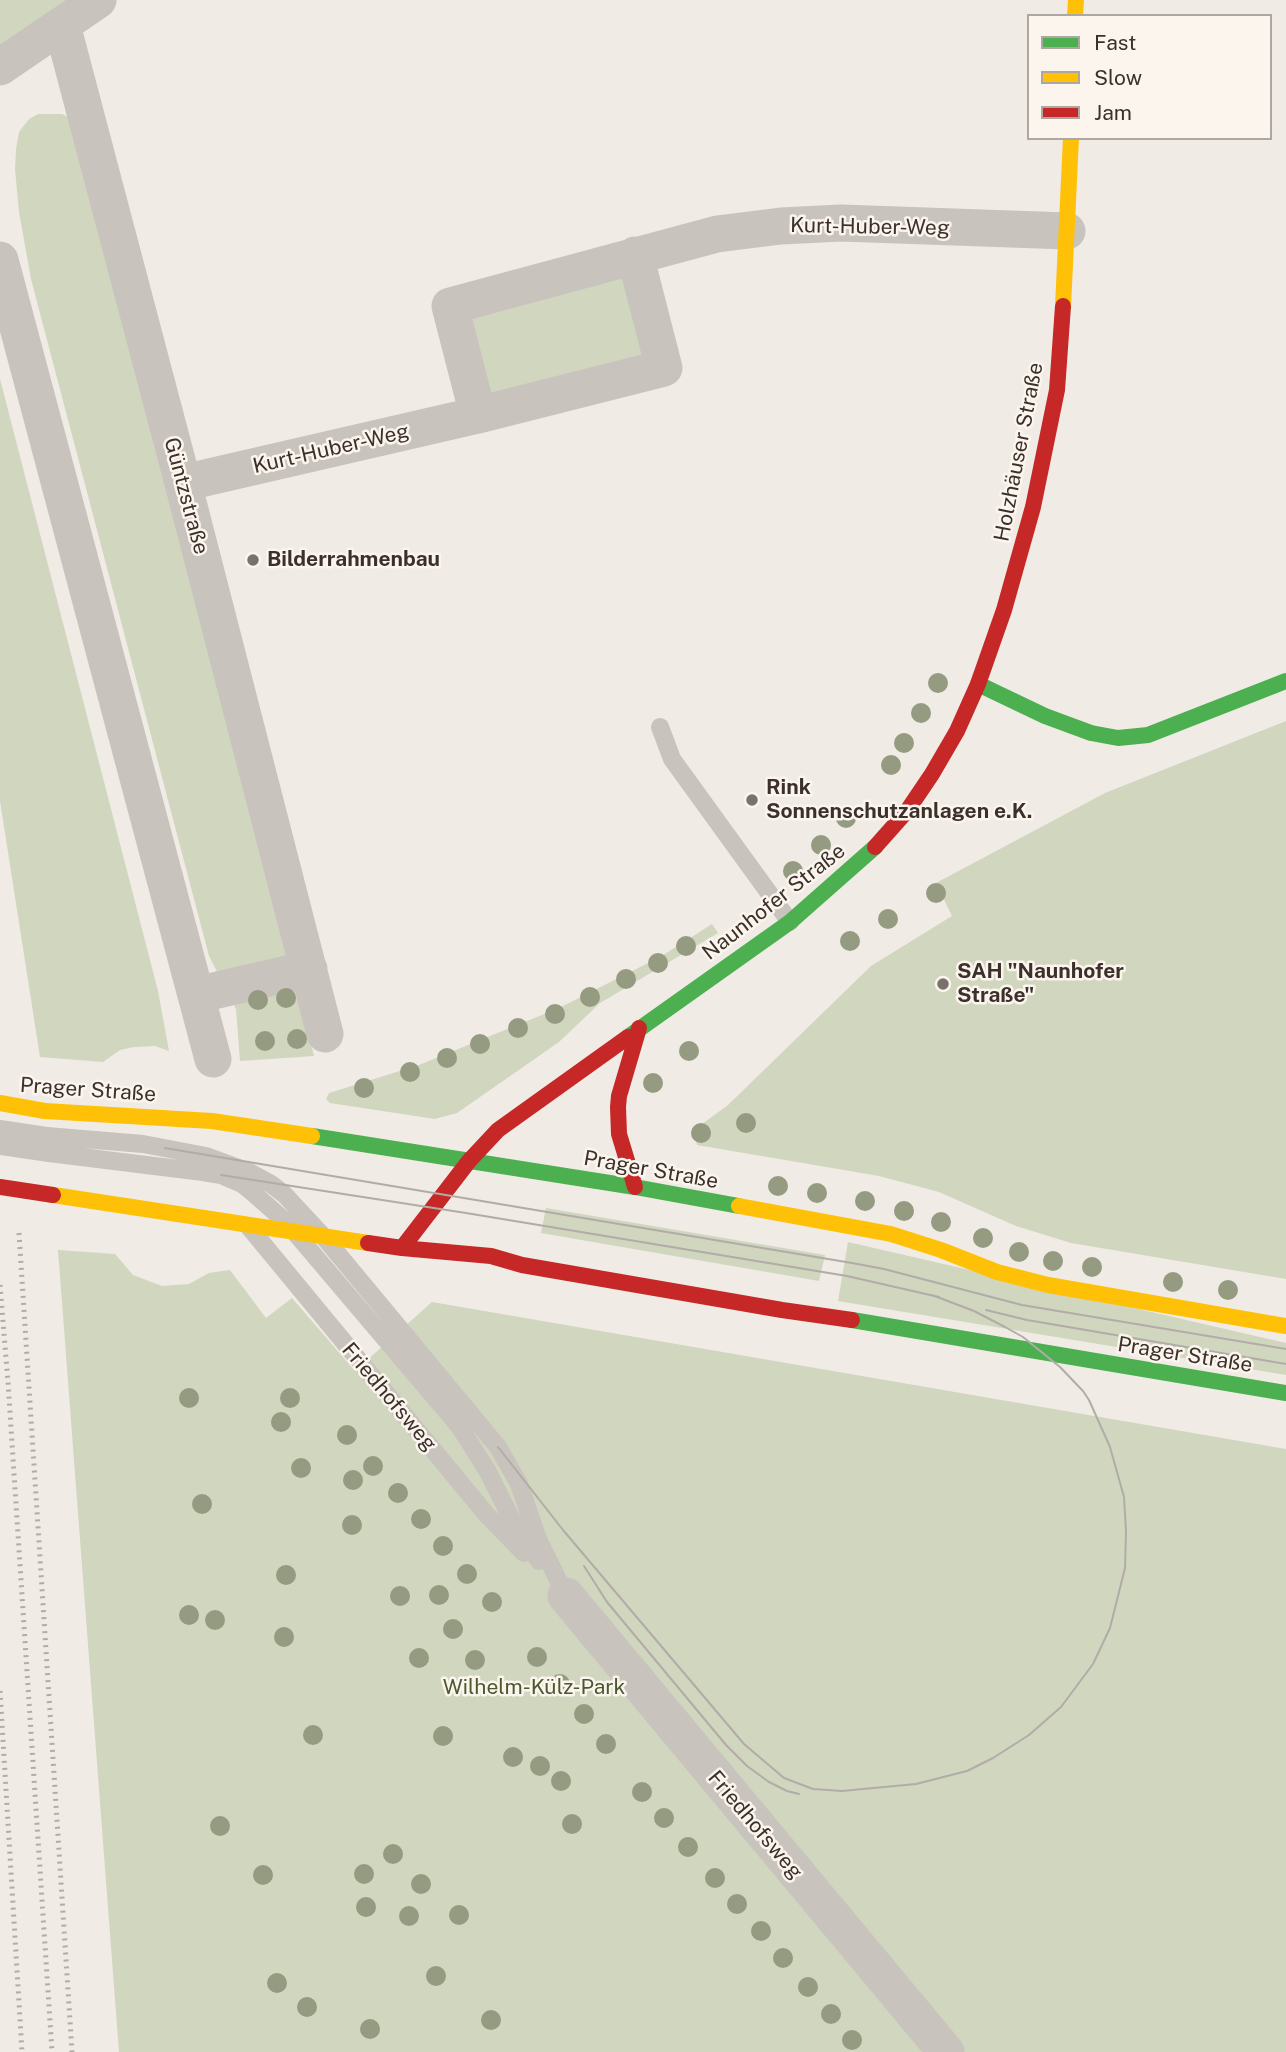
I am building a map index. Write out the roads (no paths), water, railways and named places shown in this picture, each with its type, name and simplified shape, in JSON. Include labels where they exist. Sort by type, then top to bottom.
[{"type":"main road","name":"Holzhäuser Straße","points":[[978,684],[1020,560],[1054,403],[1062,324],[1071,140]]},
{"type":"main road","points":[[978,684],[1045,716],[1091,733],[1118,738],[1149,735],[1286,681]]},
{"type":"main road","name":"Naunhofer Straße","points":[[402,1248],[487,1140],[507,1122],[790,922],[880,842],[907,811],[932,774],[957,731],[978,684]]},
{"type":"main road","points":[[635,1187],[620,1134],[618,1107],[639,1028]]},
{"type":"main road","name":"Prager Straße","points":[[0,1103],[45,1111],[212,1121],[635,1187],[891,1234],[997,1272],[1061,1288],[1286,1326]]},
{"type":"main road","name":"Prager Straße","points":[[0,1187],[402,1248],[491,1256],[522,1265],[768,1308],[824,1315],[1286,1393]]},
{"type":"street","points":[[0,67],[98,0]]},
{"type":"street","name":"Güntzstraße","points":[[62,24],[326,1034]]},
{"type":"street","name":"Kurt-Huber-Weg","points":[[478,415],[450,306],[717,234],[781,226],[841,223],[1067,231]]},
{"type":"street","name":"Kurt-Huber-Weg","points":[[183,483],[478,415],[664,368],[635,256]]},
{"type":"street","points":[[0,260],[213,1059]]},
{"type":"street","points":[[196,996],[310,969]]},
{"type":"street","name":"Friedhofsweg","points":[[566,1597],[946,2052]]},
{"type":"lane","points":[[660,727],[672,759],[790,922]]},
{"type":"lane","points":[[0,1129],[48,1145]]},
{"type":"lane","name":"Friedhofsweg","points":[[48,1145],[143,1144],[206,1156],[237,1166],[284,1194],[323,1236],[498,1447],[514,1474],[538,1539],[566,1597]]},
{"type":"lane","points":[[0,1146],[48,1145]]},
{"type":"lane","name":"Friedhofsweg","points":[[48,1145],[222,1175],[252,1192],[295,1232],[459,1426],[488,1470],[520,1534],[566,1597]]},
{"type":"lane","name":"Friedhofsweg","points":[[246,1224],[486,1514],[566,1597]]},
{"type":"tram line","points":[[165,1148],[852,1263],[1022,1305],[1286,1349]]},
{"type":"tram line","points":[[221,1175],[847,1276],[939,1297]]},
{"type":"tram line","points":[[498,1447],[563,1530],[744,1744],[784,1778],[813,1789],[842,1791],[916,1784],[967,1771],[1029,1735],[1061,1707],[1093,1664],[1110,1628],[1125,1568],[1124,1497],[1110,1447],[1083,1391],[1060,1367],[1023,1337],[974,1311],[932,1295]]},
{"type":"tram line","points":[[986,1310],[1027,1320],[1286,1364]]},
{"type":"tram line","points":[[584,1566],[607,1602],[726,1745],[747,1766],[769,1782],[799,1794]]},
{"type":"railway","points":[[19,1233],[72,2052]]},
{"type":"railway","points":[[0,1285],[52,2052]]},
{"type":"railway","points":[[0,1691],[22,2052]]},
{"type":"place","name":"Bilderrahmenbau","points":[[253,560]]},
{"type":"place","name":"Rink Sonnenschutzanlagen e.K.","points":[[752,800]]},
{"type":"place","name":"SAH \"Naunhofer Straße\"","points":[[943,984]]},
{"type":"park label","name":"Wilhelm-Külz-Park","points":[[534,1688]]}]
